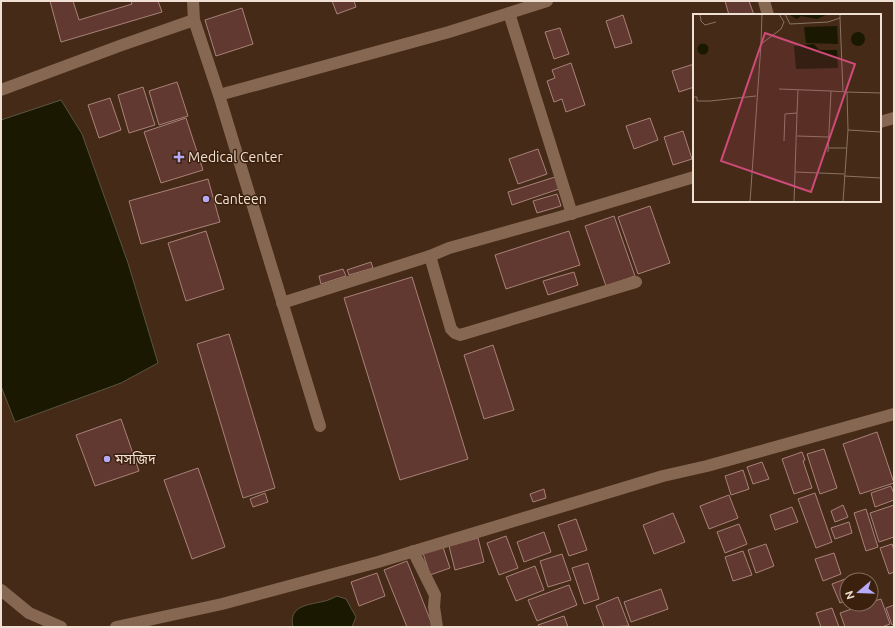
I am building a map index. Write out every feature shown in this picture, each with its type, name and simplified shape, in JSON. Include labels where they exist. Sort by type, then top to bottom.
[{"type":"street","points":[[193,1],[194,20],[219,95],[320,426]]},
{"type":"street","points":[[219,95],[449,32],[547,1]]},
{"type":"street","points":[[764,1],[768,14]]},
{"type":"street","points":[[510,13],[572,214]]},
{"type":"street","points":[[1,90],[194,20]]},
{"type":"street","points":[[881,122],[894,118]]},
{"type":"street","points":[[282,303],[430,256],[449,248],[572,214],[693,177]]},
{"type":"street","points":[[430,256],[451,329],[460,335],[636,282]]},
{"type":"street","points":[[116,627],[222,604],[413,551],[663,476],[707,466],[894,414]]},
{"type":"street","points":[[413,551],[435,595],[434,607],[437,627]]},
{"type":"street","points":[[1,590],[29,612],[61,627]]},
{"type":"shaded area","points":[[61,100],[82,134],[128,263],[158,363],[121,383],[15,422],[1,386],[1,120]]},
{"type":"shaded area","points":[[337,596],[346,599],[356,617],[352,627],[293,627],[292,620],[294,614],[301,607],[326,601]]},
{"type":"building","points":[[50,1],[73,1],[79,20],[132,4],[131,1],[158,1],[162,12],[61,42]]},
{"type":"building","points":[[332,1],[354,1],[356,7],[337,14]]},
{"type":"building","points":[[725,1],[749,1],[754,14],[729,14]]},
{"type":"building","points":[[242,8],[253,44],[216,56],[205,20]]},
{"type":"building","points":[[623,15],[632,43],[615,48],[606,21]]},
{"type":"building","points":[[560,28],[569,54],[554,59],[545,32]]},
{"type":"building","points":[[571,63],[585,105],[566,112],[562,99],[554,102],[547,81],[555,78],[552,70]]},
{"type":"building","points":[[693,64],[693,87],[679,92],[672,71]]},
{"type":"building","points":[[177,82],[188,116],[159,125],[149,91]]},
{"type":"building","points":[[143,87],[155,125],[129,133],[118,95]]},
{"type":"building","points":[[110,98],[121,130],[99,138],[88,105]]},
{"type":"building","points":[[186,118],[203,170],[161,183],[144,132]]},
{"type":"building","points":[[650,118],[658,140],[634,149],[626,126]]},
{"type":"building","points":[[683,131],[692,159],[673,165],[664,137]]},
{"type":"building","points":[[538,149],[547,174],[518,184],[509,159]]},
{"type":"building","points":[[555,177],[559,189],[512,205],[508,192]]},
{"type":"building","points":[[208,179],[220,222],[141,244],[129,201]]},
{"type":"building","points":[[557,194],[561,206],[537,213],[533,201]]},
{"type":"building","points":[[650,206],[670,263],[638,274],[618,217]]},
{"type":"building","points":[[614,216],[635,276],[606,286],[585,226]]},
{"type":"building","points":[[206,231],[224,289],[186,301],[168,243]]},
{"type":"building","points":[[569,231],[580,265],[506,289],[495,255]]},
{"type":"building","points":[[371,262],[373,268],[349,275],[347,270]]},
{"type":"building","points":[[343,269],[346,276],[321,284],[319,276]]},
{"type":"building","points":[[574,272],[578,285],[548,295],[543,281]]},
{"type":"building","points":[[412,277],[468,459],[400,480],[344,298]]},
{"type":"building","points":[[229,334],[275,488],[243,498],[197,344]]},
{"type":"building","points":[[493,345],[514,410],[484,419],[464,355]]},
{"type":"building","points":[[121,419],[139,471],[95,486],[76,435]]},
{"type":"building","points":[[877,432],[894,483],[860,494],[843,444]]},
{"type":"building","points":[[824,449],[837,488],[820,494],[807,454]]},
{"type":"building","points":[[802,452],[805,460],[803,461],[812,488],[794,494],[782,459]]},
{"type":"building","points":[[762,462],[769,479],[753,484],[747,467]]},
{"type":"building","points":[[198,468],[225,547],[192,559],[164,480]]},
{"type":"building","points":[[743,470],[749,489],[731,495],[725,476]]},
{"type":"building","points":[[891,486],[894,494],[894,500],[875,507],[871,493]]},
{"type":"building","points":[[544,489],[546,498],[533,502],[530,494]]},
{"type":"building","points":[[265,493],[268,502],[253,507],[250,499]]},
{"type":"building","points":[[815,493],[832,542],[816,548],[798,499]]},
{"type":"building","points":[[729,495],[738,518],[709,529],[700,506]]},
{"type":"building","points":[[843,505],[848,517],[835,522],[831,511]]},
{"type":"building","points":[[894,505],[894,537],[879,542],[870,513]]},
{"type":"building","points":[[792,507],[798,522],[775,530],[770,515]]},
{"type":"building","points":[[866,509],[878,547],[866,551],[854,513]]},
{"type":"building","points":[[673,513],[685,542],[654,554],[643,525]]},
{"type":"building","points":[[576,519],[587,550],[569,556],[558,525]]},
{"type":"building","points":[[849,522],[852,533],[835,539],[831,528]]},
{"type":"building","points":[[739,524],[747,544],[725,553],[717,532]]},
{"type":"building","points":[[544,532],[551,552],[524,562],[517,542]]},
{"type":"building","points":[[506,536],[518,568],[499,575],[487,543]]},
{"type":"building","points":[[478,538],[484,562],[455,570],[449,546]]},
{"type":"building","points":[[766,544],[774,566],[756,573],[748,550]]},
{"type":"building","points":[[892,544],[894,550],[894,572],[889,574],[880,548]]},
{"type":"building","points":[[443,547],[450,568],[430,575],[423,553]]},
{"type":"building","points":[[743,551],[752,575],[733,581],[725,557]]},
{"type":"building","points":[[834,553],[840,572],[839,572],[839,575],[823,581],[815,559]]},
{"type":"building","points":[[562,554],[571,580],[548,587],[540,561]]},
{"type":"building","points":[[407,561],[433,627],[407,627],[384,570]]},
{"type":"building","points":[[588,563],[599,599],[584,604],[572,568]]},
{"type":"building","points":[[535,566],[544,590],[516,601],[506,577]]},
{"type":"building","points":[[377,573],[385,596],[359,606],[351,582]]},
{"type":"building","points":[[839,581],[839,601],[832,584]]},
{"type":"building","points":[[569,585],[577,605],[537,621],[528,600]]},
{"type":"building","points":[[661,589],[668,609],[631,622],[624,602]]},
{"type":"building","points":[[618,597],[629,626],[604,627],[596,606]]},
{"type":"building","points":[[881,599],[890,624],[882,627],[845,627],[840,613],[879,612],[879,600]]},
{"type":"building","points":[[894,605],[894,624],[892,625],[886,608]]},
{"type":"building","points":[[832,608],[839,627],[821,627],[816,613]]},
{"type":"building","points":[[564,616],[568,627],[539,627],[538,625]]},
{"type":"place","name":"Medical Center","points":[[179,157]]},
{"type":"place","name":"Canteen","points":[[206,199]]},
{"type":"place","name":"মসজিদ","points":[[107,459]]}]
